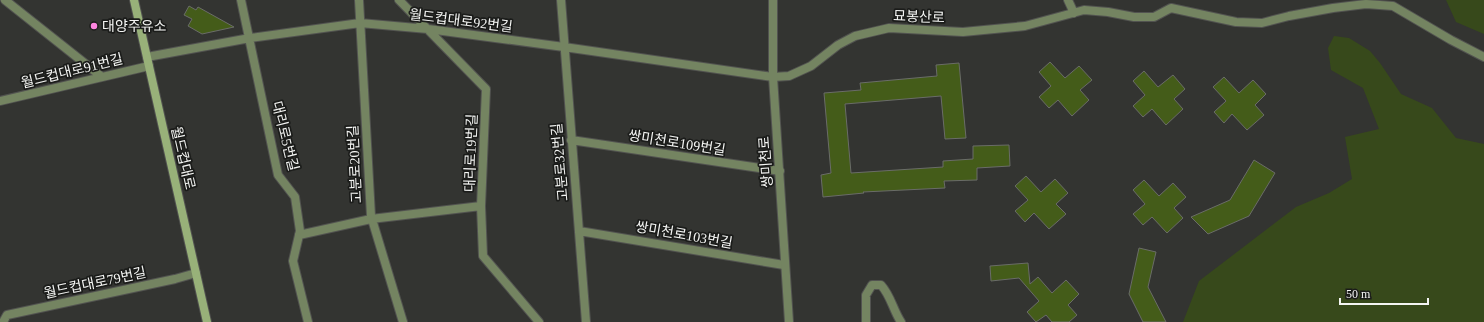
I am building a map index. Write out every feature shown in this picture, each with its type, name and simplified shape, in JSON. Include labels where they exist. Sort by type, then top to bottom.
[{"type":"main road","name":"월드컵대로","points":[[134,0],[208,322]]},
{"type":"street","points":[[5,0],[102,77]]},
{"type":"street","name":"대리로5번길","points":[[241,0],[278,175],[295,197],[300,231],[293,261],[308,322]]},
{"type":"street","name":"고분로20번길","points":[[359,0],[371,219],[403,322]]},
{"type":"street","name":"대리로19번길","points":[[399,0],[486,89],[482,206],[483,256],[539,322]]},
{"type":"street","name":"고분로32번길","points":[[561,0],[586,322]]},
{"type":"street","name":"쌍미천로","points":[[773,0],[773,77],[780,171],[784,265],[789,322]]},
{"type":"street","points":[[1068,0],[1074,13]]},
{"type":"street","name":"묘봉산로","points":[[773,77],[789,76],[811,66],[838,45],[855,36],[888,28],[962,32],[1025,26],[1084,10],[1108,12],[1134,17],[1154,17],[1171,8],[1236,22],[1262,23],[1289,16],[1333,8],[1366,4],[1393,6],[1451,40],[1484,57]]},
{"type":"street","name":"월드컵대로92번길","points":[[148,62],[250,38],[360,23],[428,28],[773,77]]},
{"type":"street","name":"월드컵대로91번길","points":[[0,101],[102,77],[148,62]]},
{"type":"street","name":"쌍미천로109번길","points":[[571,140],[780,171]]},
{"type":"street","points":[[299,235],[371,219],[482,206]]},
{"type":"street","name":"쌍미천로103번길","points":[[579,230],[784,265]]},
{"type":"street","name":"월드컵대로79번길","points":[[2,322],[7,315],[175,279],[196,273]]},
{"type":"street","points":[[866,322],[866,295],[872,285],[881,285],[887,292],[895,313],[901,322]]},
{"type":"green space","points":[[1446,0],[1484,0],[1484,34],[1456,22]]},
{"type":"green space","points":[[1334,36],[1349,38],[1370,51],[1401,94],[1432,108],[1456,138],[1484,144],[1484,322],[1183,322],[1199,281],[1296,207],[1329,193],[1352,179],[1345,137],[1379,129],[1363,88],[1331,70],[1328,48]]},
{"type":"building","points":[[189,6],[196,10],[198,7],[234,27],[202,34],[188,26],[192,19],[184,15]]},
{"type":"building","points":[[1050,62],[1065,78],[1079,66],[1092,80],[1080,90],[1089,100],[1072,116],[1058,100],[1049,108],[1039,97],[1051,86],[1039,72]]},
{"type":"building","points":[[959,63],[966,138],[945,139],[941,96],[845,104],[851,173],[943,167],[943,161],[973,159],[973,146],[1009,145],[1010,166],[977,168],[977,180],[944,181],[945,188],[863,192],[864,193],[823,197],[821,175],[831,173],[824,93],[861,90],[860,83],[937,76],[936,65]]},
{"type":"building","points":[[1144,71],[1158,87],[1173,75],[1185,89],[1174,99],[1183,109],[1166,125],[1152,109],[1143,117],[1133,106],[1145,95],[1133,81]]},
{"type":"building","points":[[1224,77],[1239,93],[1253,80],[1266,94],[1255,105],[1264,115],[1247,130],[1232,114],[1224,123],[1214,112],[1226,101],[1213,87]]},
{"type":"building","points":[[1254,160],[1275,173],[1249,216],[1208,234],[1191,217],[1230,200]]},
{"type":"building","points":[[1026,176],[1041,192],[1055,179],[1068,193],[1056,204],[1066,214],[1049,229],[1034,213],[1025,222],[1015,211],[1028,200],[1015,186]]},
{"type":"building","points":[[1144,180],[1159,196],[1173,183],[1186,197],[1174,208],[1183,218],[1167,233],[1152,217],[1143,225],[1133,214],[1145,204],[1133,190]]},
{"type":"building","points":[[1139,248],[1156,252],[1148,287],[1166,322],[1143,322],[1129,294]]},
{"type":"building","points":[[1028,263],[1030,284],[1038,277],[1052,293],[1066,280],[1079,294],[1068,305],[1077,315],[1069,322],[1052,322],[1046,315],[1036,322],[1027,312],[1039,301],[1019,278],[991,281],[990,266]]},
{"type":"place","name":"대양주유소","points":[[94,26]]}]
